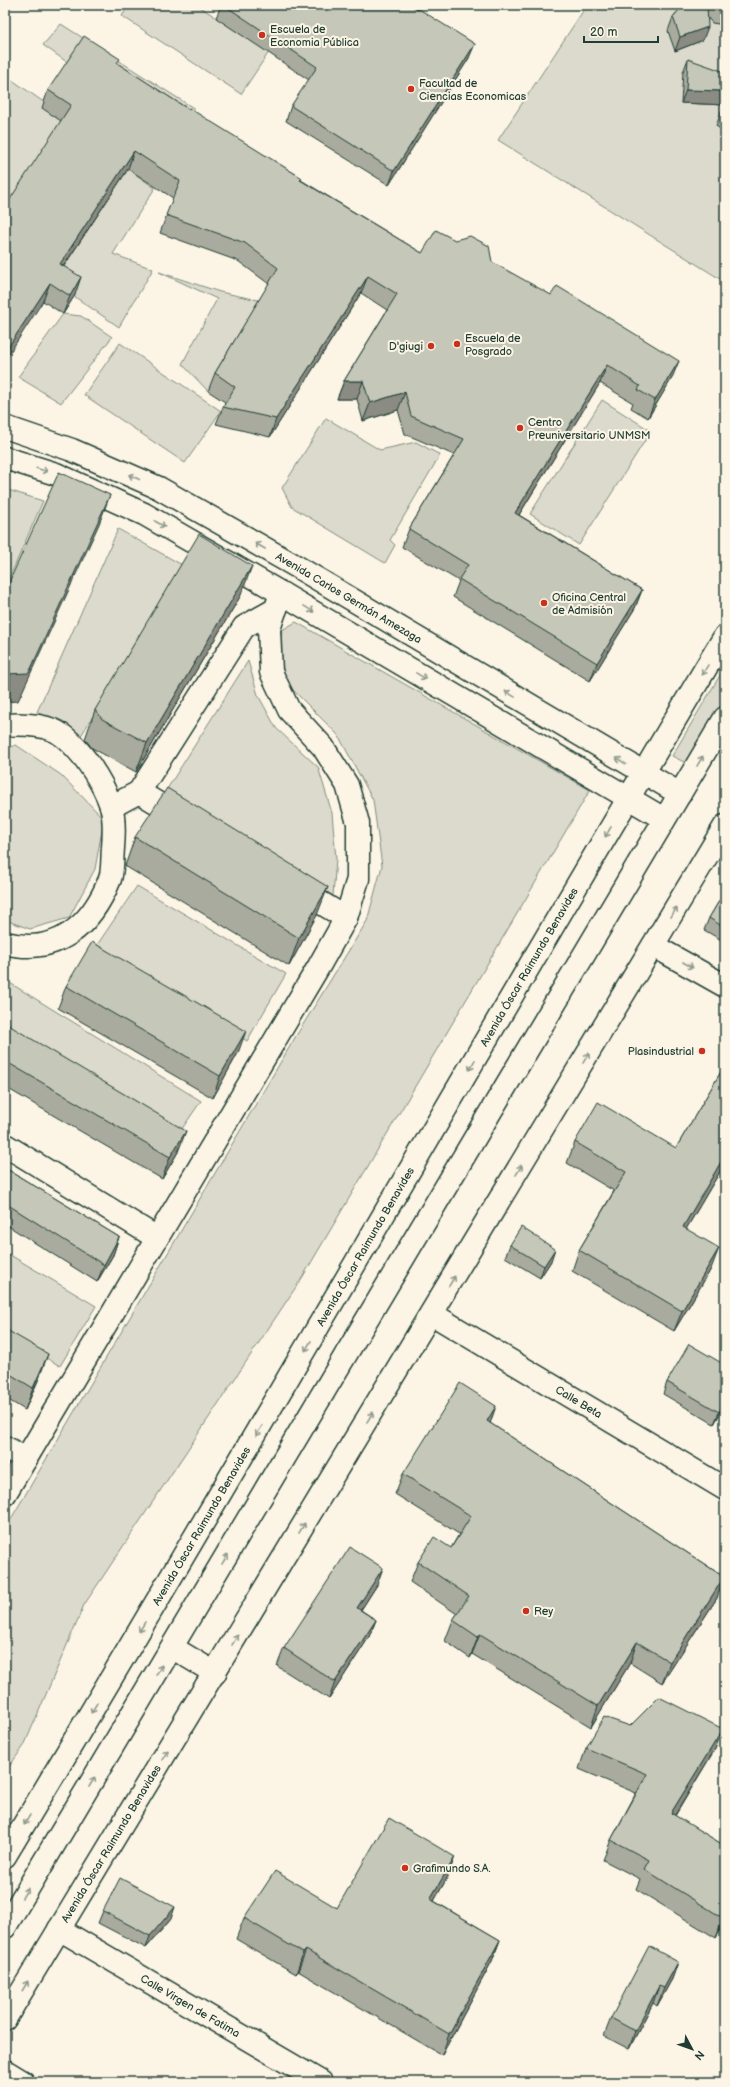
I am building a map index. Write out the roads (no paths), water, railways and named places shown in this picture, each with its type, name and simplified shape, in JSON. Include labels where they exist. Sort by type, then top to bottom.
[{"type":"main road","name":"Avenida Carlos Germán Amezaga","points":[[5,427],[72,450],[159,488],[294,565],[680,794]]},
{"type":"main road","points":[[5,458],[56,474],[144,514],[279,601],[664,819]]},
{"type":"main road","points":[[111,807],[139,792],[244,627],[279,601]]},
{"type":"main road","points":[[5,1494],[346,918],[358,878],[358,823],[347,785],[323,747],[289,710],[271,672],[269,629],[279,601]]},
{"type":"main road","name":"Avenida Óscar Raimundo Benavides","points":[[5,1856],[270,1411],[628,798],[725,636]]},
{"type":"main road","points":[[5,1927],[725,718]]},
{"type":"main road","points":[[5,725],[27,724],[54,730],[77,748],[94,771],[111,807],[114,835],[111,877],[94,910],[70,935],[48,945],[20,947],[5,943]]},
{"type":"main road","points":[[139,792],[199,829]]},
{"type":"main road","name":"Avenida Óscar Raimundo Benavides","points":[[5,2019],[432,1314],[725,826]]},
{"type":"main road","points":[[279,877],[346,918]]},
{"type":"main road","points":[[654,946],[725,986]]},
{"type":"main road","points":[[5,1146],[157,1238]]},
{"type":"main road","name":"Calle Beta","points":[[432,1314],[725,1489]]},
{"type":"main road","points":[[5,1447],[26,1459]]},
{"type":"main road","points":[[172,1648],[215,1673]]},
{"type":"main road","name":"Calle Virgen de Fatima","points":[[59,1929],[307,2079]]},
{"type":"main road","points":[[5,2071],[23,2082]]},
{"type":"place","name":"Escuela de Economia Pública","points":[[262,35]]},
{"type":"place","name":"Facultad de Ciencias Economicas","points":[[411,89]]},
{"type":"place","name":"Escuela de Posgrado","points":[[457,344]]},
{"type":"place","name":"D'giugi","points":[[431,346]]},
{"type":"place","name":"Centro Preuniversitario UNMSM","points":[[520,428]]},
{"type":"place","name":"Oficina Central de Admisión","points":[[544,603]]},
{"type":"place","name":"Plasindustrial","points":[[702,1051]]},
{"type":"place","name":"Rey","points":[[526,1611]]},
{"type":"place","name":"Grafimundo S.A.","points":[[405,1868]]}]
